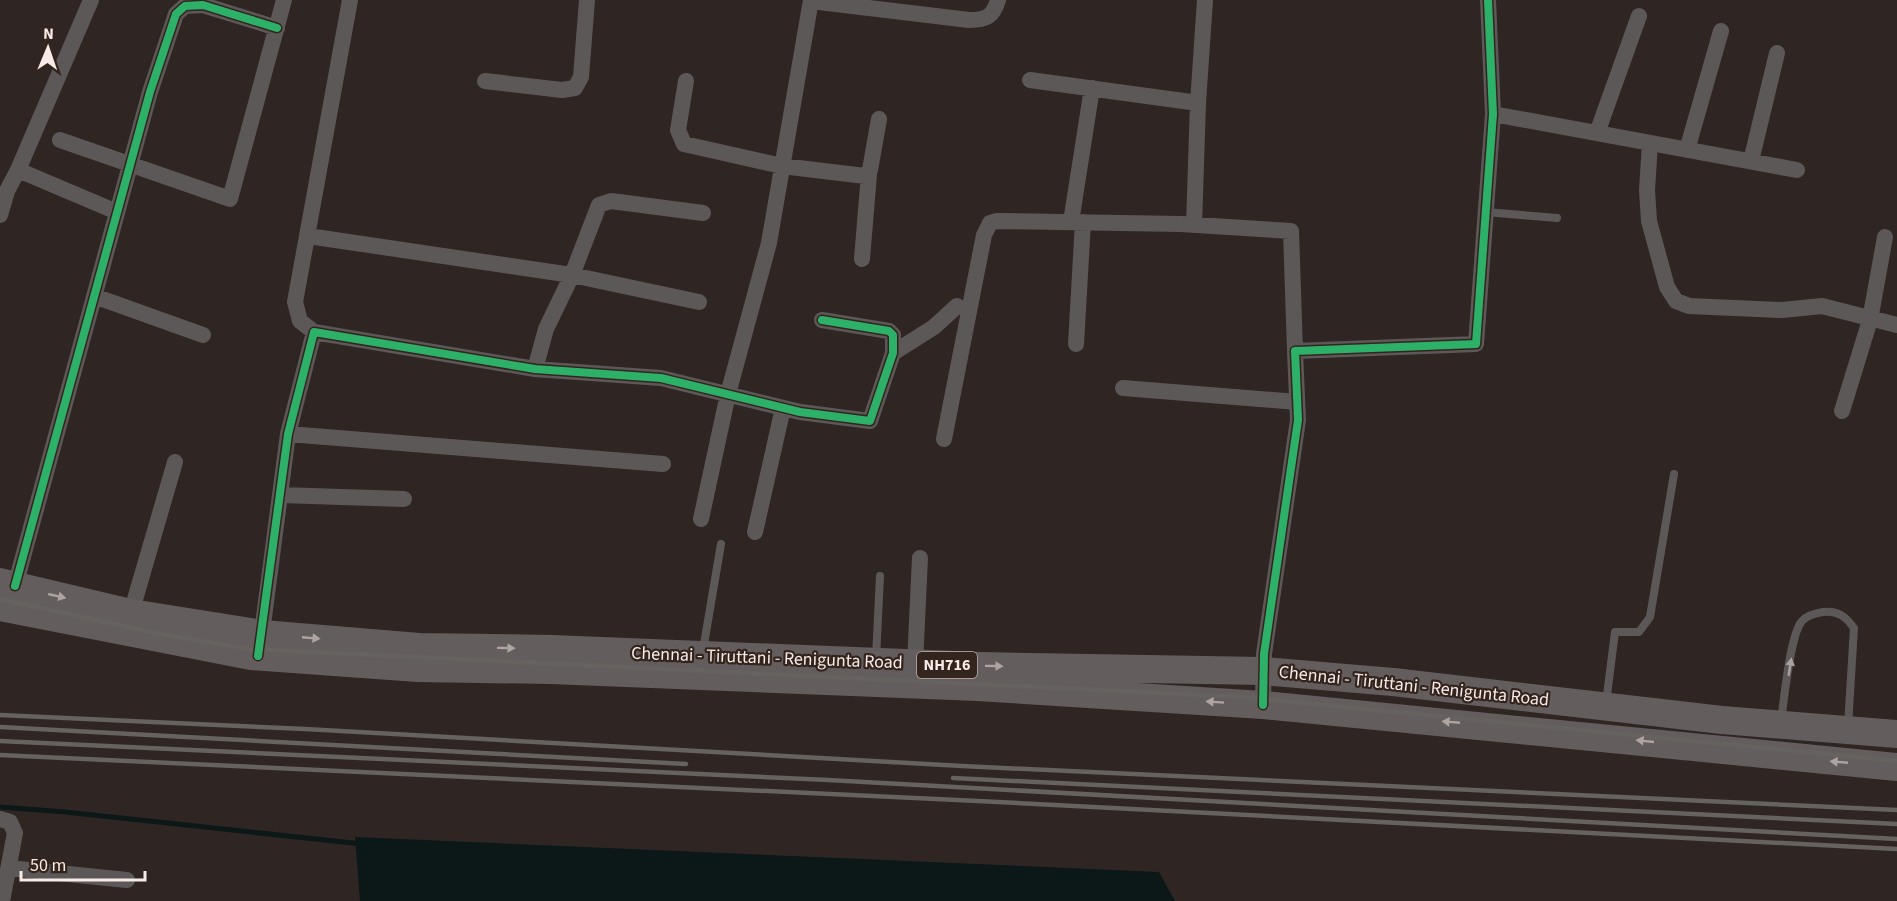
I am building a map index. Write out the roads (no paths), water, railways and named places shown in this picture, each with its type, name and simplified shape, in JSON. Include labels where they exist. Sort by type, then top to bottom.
[{"type":"highway","name":"Chennai - Tiruttani - Renigunta Road","points":[[5,592],[131,613],[260,645],[552,649],[876,662],[1263,671],[1393,682],[1781,725],[1897,734]]},
{"type":"highway","name":"Chennai - Tiruttani - Renigunta Road","points":[[5,592],[127,634],[260,645],[418,668],[551,670],[978,687],[1263,705],[1897,767]]},
{"type":"street","points":[[0,214],[4,194],[18,170],[91,0]]},
{"type":"street","points":[[60,140],[230,199],[284,0]]},
{"type":"street","points":[[350,0],[296,302],[300,321],[314,332],[534,369],[661,378],[783,408],[870,421],[893,353],[894,338],[889,331],[822,320]]},
{"type":"street","points":[[485,81],[562,90],[575,88],[581,77],[587,0]]},
{"type":"street","points":[[701,519],[728,394],[769,243],[811,1],[897,6],[984,20],[992,14],[998,0]]},
{"type":"street","points":[[1194,225],[1198,102],[1206,0]]},
{"type":"street","points":[[1295,351],[1476,344],[1493,114],[1488,0]]},
{"type":"street","points":[[5,592],[94,296],[170,28],[180,10],[194,4],[277,28]]},
{"type":"street","points":[[1597,133],[1639,16]]},
{"type":"street","points":[[1687,150],[1721,31]]},
{"type":"street","points":[[1751,161],[1777,53]]},
{"type":"street","points":[[1030,80],[1198,102]]},
{"type":"street","points":[[686,81],[678,130],[684,144],[782,166],[861,177],[869,174]]},
{"type":"street","points":[[1076,345],[1077,222],[1092,88]]},
{"type":"street","points":[[1493,114],[1797,170]]},
{"type":"street","points":[[862,258],[869,174],[879,119]]},
{"type":"street","points":[[1650,143],[1647,190],[1649,221],[1667,287],[1676,301],[1689,306],[1782,310],[1822,306],[1838,308],[1870,320],[1897,325]]},
{"type":"street","points":[[18,170],[117,212]]},
{"type":"street","points":[[534,369],[546,329],[572,275],[596,210],[602,203],[611,201],[703,213]]},
{"type":"street","points":[[944,439],[987,227],[997,221],[1194,225],[1291,231],[1298,420],[1270,603],[1263,671],[1263,705]]},
{"type":"street","points":[[308,236],[572,275],[699,302]]},
{"type":"street","points":[[1842,411],[1870,320],[1885,237]]},
{"type":"street","points":[[94,296],[203,335]]},
{"type":"street","points":[[893,353],[934,327],[957,306]]},
{"type":"street","points":[[260,645],[288,434],[314,332]]},
{"type":"street","points":[[1123,388],[1297,402]]},
{"type":"street","points":[[754,532],[783,408]]},
{"type":"street","points":[[288,434],[663,464]]},
{"type":"street","points":[[131,613],[174,462]]},
{"type":"street","points":[[280,495],[404,499]]},
{"type":"street","points":[[915,663],[920,558]]},
{"type":"street","points":[[0,819],[10,822],[15,833],[2,901]]},
{"type":"street","points":[[9,868],[127,880]]},
{"type":"lane","points":[[1486,212],[1557,218]]},
{"type":"lane","points":[[1605,707],[1615,632],[1639,632],[1650,616],[1674,474]]},
{"type":"lane","points":[[702,656],[721,544]]},
{"type":"lane","points":[[876,662],[880,576]]},
{"type":"lane","points":[[1781,725],[1793,643],[1802,621],[1812,615],[1827,611],[1838,612],[1847,618],[1854,628],[1848,730]]},
{"type":"waterway","points":[[0,807],[362,844]]},
{"type":"railway","points":[[0,599],[160,634],[249,649],[1243,697],[1897,761]]},
{"type":"railway","points":[[0,715],[305,729],[962,766],[1897,810]]},
{"type":"railway","points":[[0,727],[686,764]]},
{"type":"railway","points":[[0,741],[828,780],[1897,839]]},
{"type":"railway","points":[[0,755],[978,801],[1897,849]]},
{"type":"railway","points":[[953,778],[1897,824]]}]
